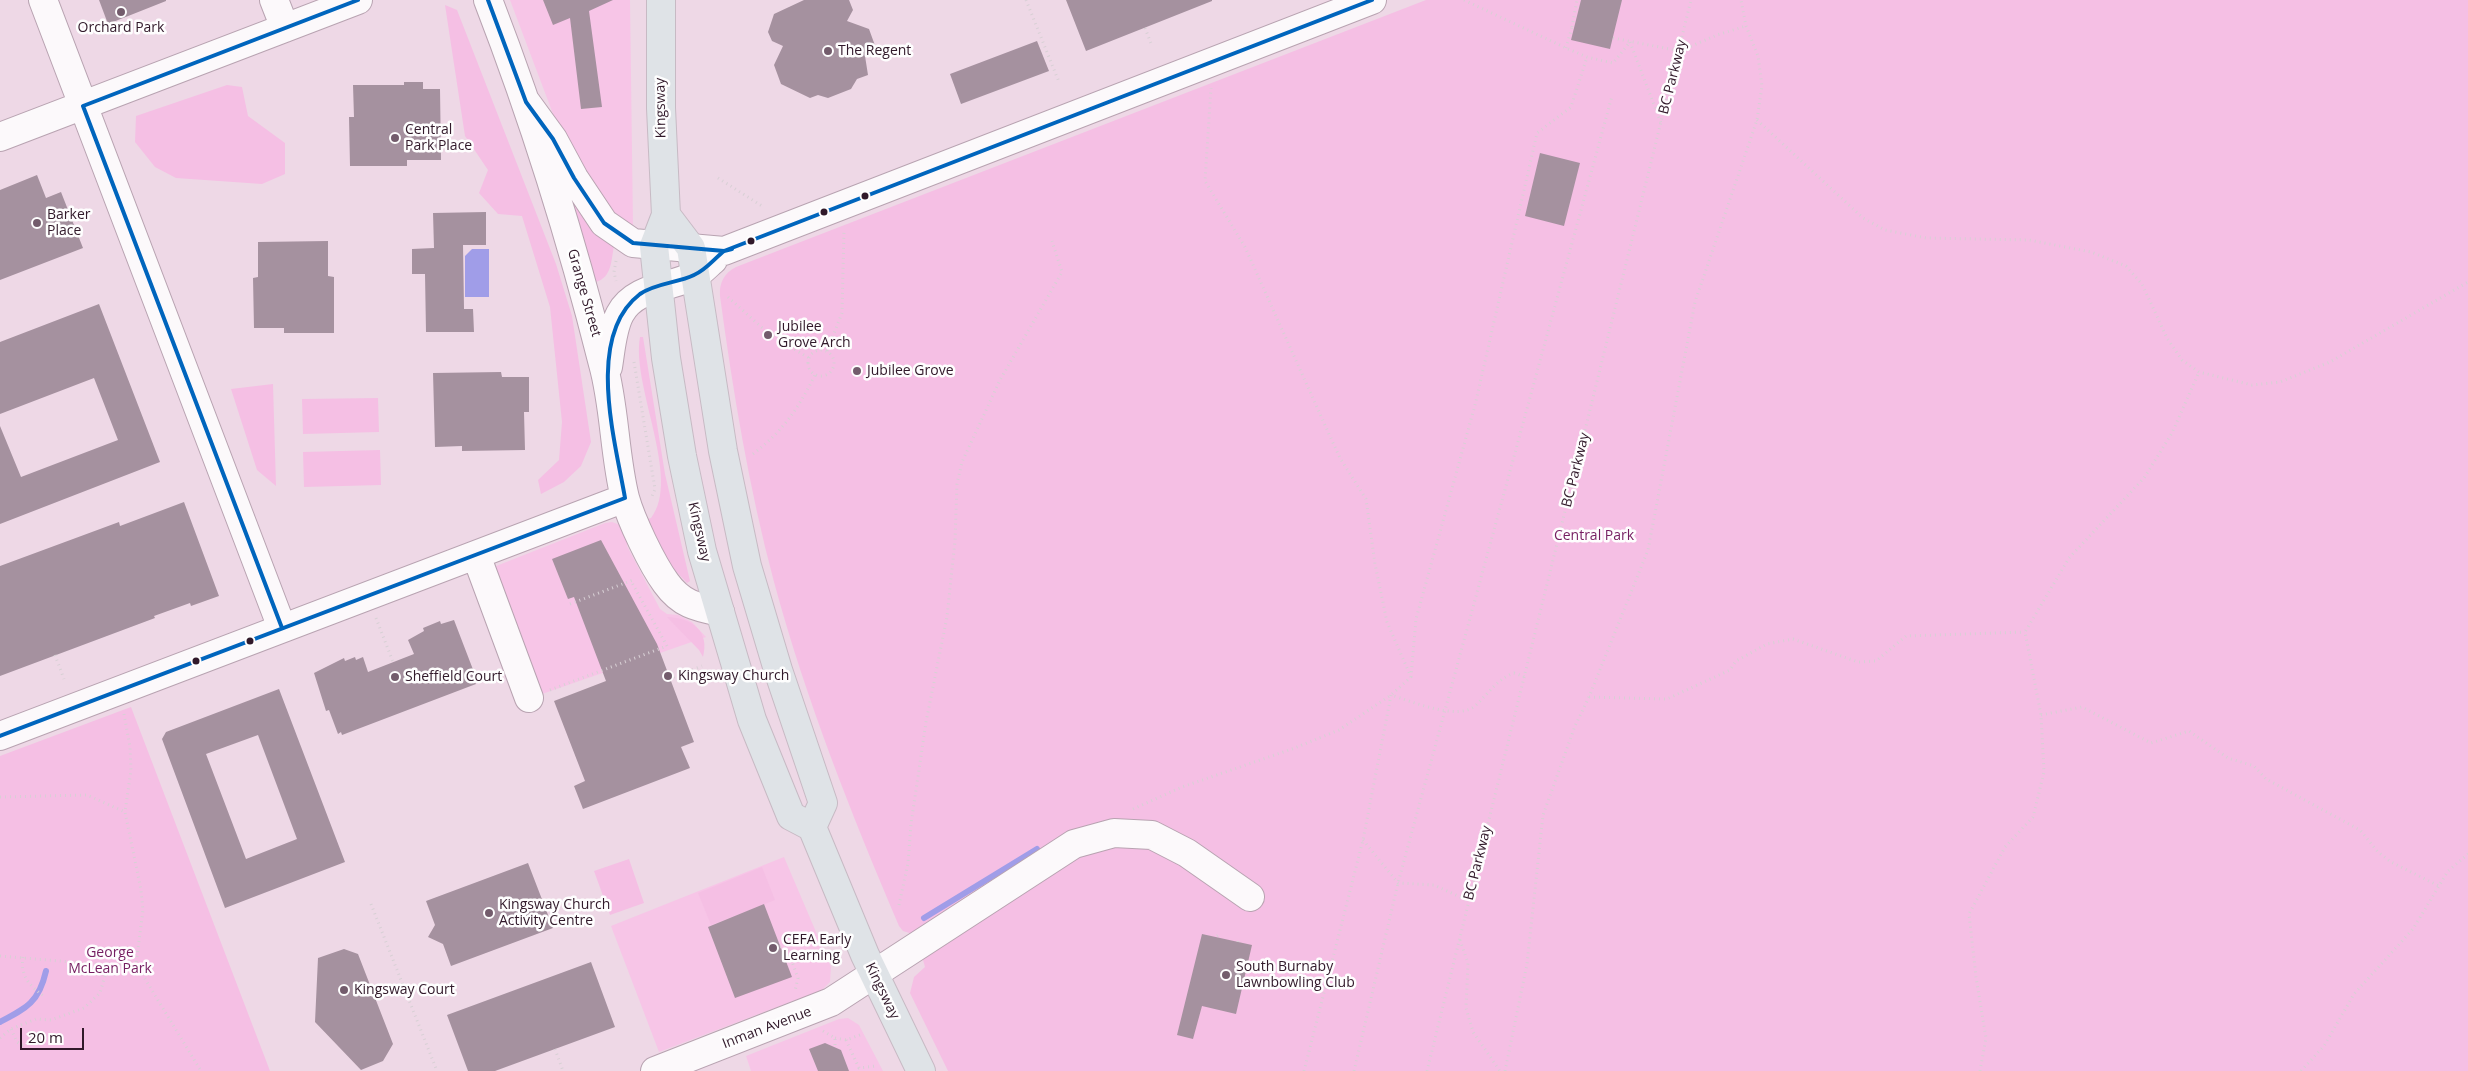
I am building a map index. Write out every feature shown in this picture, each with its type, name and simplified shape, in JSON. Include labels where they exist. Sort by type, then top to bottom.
[{"type":"main road","name":"Kingsway","points":[[661,0],[661,125],[666,215],[654,246],[666,358],[682,456],[702,551],[752,720],[791,816],[812,827],[874,976],[921,1071]]},
{"type":"main road","points":[[666,215],[693,262],[723,451],[748,566],[778,670],[824,803],[812,827]]},
{"type":"street","points":[[43,0],[282,628]]},
{"type":"street","points":[[274,0],[285,28]]},
{"type":"street","points":[[0,137],[358,0]]},
{"type":"street","name":"Grange Street","points":[[488,0],[526,102],[585,292],[637,501],[642,538],[665,582],[676,595],[691,606],[720,612]]},
{"type":"street","points":[[606,376],[614,330],[621,313],[628,304],[642,294],[659,286],[693,262],[1372,0]]},
{"type":"street","points":[[526,102],[553,139],[574,178],[604,223],[633,243],[654,246],[693,262]]},
{"type":"street","points":[[0,736],[476,555],[637,501]]},
{"type":"street","points":[[476,555],[529,698]]},
{"type":"street","name":"Inman Avenue","points":[[655,1071],[822,1006],[874,976],[1074,844],[1114,833],[1152,835],[1187,852],[1250,897]]},
{"type":"path","points":[[1026,0],[1059,82]]},
{"type":"path","points":[[1464,0],[1587,57],[1613,63],[1630,42]]},
{"type":"path","points":[[1566,48],[1573,27],[1577,0]]},
{"type":"path","name":"BC Parkway","points":[[1427,1071],[1680,51],[1691,0]]},
{"type":"path","points":[[1506,1071],[1527,964],[1542,815],[1575,726],[1589,698],[1648,550],[1695,302],[1757,120],[1762,86],[1758,56],[1746,26],[1741,0]]},
{"type":"path","points":[[1613,38],[1680,51],[1716,35],[1746,26]]},
{"type":"path","points":[[1145,28],[1152,46]]},
{"type":"path","points":[[1630,42],[1661,123]]},
{"type":"path","points":[[1114,833],[1128,813],[1136,807],[1182,787],[1292,750],[1339,730],[1391,695],[1410,678],[1416,620],[1475,405],[1537,133],[1571,107],[1587,57]]},
{"type":"path","points":[[1211,88],[1205,181],[1245,247],[1340,458],[1366,499],[1375,564],[1387,622],[1410,678]]},
{"type":"path","points":[[1354,1071],[1398,883],[1612,96]]},
{"type":"path","points":[[1757,120],[1864,218],[1885,230],[1926,238],[2029,240],[2091,252],[2126,266],[2142,284],[2167,338],[2182,360],[2199,372],[2252,385],[2280,382],[2330,362],[2468,282]]},
{"type":"path","points":[[718,178],[762,206]]},
{"type":"path","points":[[827,352],[842,313],[844,228]]},
{"type":"path","points":[[899,905],[908,863],[911,824],[926,722],[947,617],[955,541],[957,484],[962,462],[1000,380],[1062,272],[1052,240]]},
{"type":"path","points":[[617,254],[614,272],[620,287]]},
{"type":"path","points":[[728,297],[769,334],[809,358]]},
{"type":"path","points":[[815,352],[827,352],[834,361],[833,369],[823,377],[815,375],[808,366],[809,358],[815,352]]},
{"type":"path","points":[[633,354],[655,489],[637,501]]},
{"type":"path","points":[[1980,1071],[1986,1038],[1976,977],[1970,914],[2005,847],[2033,817],[2044,772],[2041,715],[2025,632],[2069,558],[2144,478],[2172,433],[2199,372]]},
{"type":"path","points":[[753,454],[779,433],[794,415],[815,375]]},
{"type":"path","points":[[529,698],[667,646],[631,580],[570,604]]},
{"type":"path","points":[[375,615],[393,662]]},
{"type":"path","points":[[1589,698],[1666,699],[1730,670],[1736,661],[1767,644],[1793,639],[1858,662],[1876,661],[1906,636],[2025,632]]},
{"type":"path","points":[[55,655],[64,680]]},
{"type":"path","points":[[669,679],[702,666]]},
{"type":"path","points":[[1391,695],[1445,711],[1460,711],[1475,707],[1491,688],[1509,675],[1514,673],[1524,677]]},
{"type":"path","points":[[1304,1071],[1363,840],[1391,695]]},
{"type":"path","points":[[2041,715],[2082,707],[2152,743],[2189,731],[2228,758],[2254,766],[2266,779],[2360,830],[2378,852],[2391,862],[2439,886]]},
{"type":"path","points":[[124,711],[130,747],[131,770],[125,812],[141,890],[143,910],[136,964],[201,1071]]},
{"type":"path","points":[[0,797],[87,795],[125,812]]},
{"type":"path","points":[[1363,840],[1398,883],[1434,885],[1469,901]]},
{"type":"path","points":[[2301,1071],[2324,1046],[2354,994],[2413,929],[2448,871],[2468,854]]},
{"type":"path","points":[[371,904],[437,1071]]},
{"type":"path","points":[[780,947],[810,937]]},
{"type":"path","points":[[1460,940],[1468,963],[1466,1008],[1473,1032],[1500,1071]]},
{"type":"path","points":[[786,945],[798,978],[794,997]]},
{"type":"path","points":[[0,956],[108,965],[136,964]]},
{"type":"path","points":[[23,958],[24,974],[32,988],[45,997]]},
{"type":"path","points":[[0,1038],[11,1029],[36,1019],[51,1020],[84,1008],[100,993],[108,965]]},
{"type":"path","points":[[11,1029],[17,1042],[22,1045],[32,1042]]},
{"type":"path","points":[[820,1030],[835,1038],[846,1040],[860,1035]]},
{"type":"path","points":[[835,1038],[835,1047]]},
{"type":"path","points":[[846,1040],[859,1068],[876,1066]]},
{"type":"path","points":[[555,1049],[563,1071]]},
{"type":"shaded area","points":[[510,0],[630,0],[633,227],[617,223],[564,143]]},
{"type":"shaded area","points":[[472,249],[489,249],[489,297],[465,297],[465,256]]},
{"type":"shaded area","points":[[612,522],[623,526],[628,538],[627,546],[660,609],[667,614],[678,615],[692,622],[706,637],[519,702],[471,576],[605,523]]},
{"type":"shaded area","points":[[784,857],[831,967],[830,982],[822,990],[659,1052],[611,926]]},
{"type":"shaded area","points":[[848,1018],[859,1025],[883,1071],[751,1071],[746,1056],[839,1019]]},
{"type":"green space","name":"Central Park","points":[[1426,0],[2468,0],[2468,1071],[948,1071],[910,993],[914,977],[925,967],[916,935],[903,931],[899,926],[864,841],[830,756],[800,670],[774,582],[749,476],[736,404],[720,296],[720,287],[723,279],[728,272],[736,267]]},
{"type":"green space","points":[[445,5],[457,10],[556,264],[572,316],[591,442],[581,466],[564,482],[541,494],[538,480],[559,460],[562,422],[550,307],[522,216],[498,214],[479,193],[488,170],[465,136]]},
{"type":"green space","points":[[227,85],[242,87],[248,116],[285,143],[285,174],[262,184],[176,178],[155,167],[135,142],[136,116]]},
{"type":"green space","points":[[567,191],[614,246],[608,272],[601,280],[596,282]]},
{"type":"green space","points":[[640,337],[643,337],[665,474],[690,581],[687,583],[669,564],[647,519],[651,518],[659,501],[661,480],[659,457],[642,380],[639,357]]},
{"type":"green space","points":[[273,384],[276,486],[257,470],[231,389]]},
{"type":"green space","points":[[378,398],[379,432],[303,434],[302,399]]},
{"type":"green space","points":[[380,450],[381,485],[304,487],[303,452]]},
{"type":"green space","points":[[667,617],[684,620],[697,628],[704,640],[703,657],[699,650]]},
{"type":"green space","name":"George McLean Park","points":[[131,707],[270,1071],[0,1071],[0,756]]},
{"type":"green space","points":[[629,859],[644,903],[610,915],[594,871]]},
{"type":"green space","points":[[762,867],[775,900],[711,925],[698,893]]},
{"type":"building","name":"Orchard Park","points":[[99,0],[166,0],[166,1],[108,24]]},
{"type":"building","points":[[543,0],[613,0],[589,11],[602,107],[581,109],[570,18],[553,25]]},
{"type":"building","name":"The Regent","points":[[804,0],[849,0],[853,10],[847,21],[869,29],[877,51],[865,56],[868,75],[857,79],[851,89],[828,98],[818,95],[810,98],[781,84],[774,65],[783,46],[772,41],[768,32],[774,14]]},
{"type":"building","points":[[1066,0],[1212,0],[1212,1],[1086,51]]},
{"type":"building","points":[[1581,0],[1622,0],[1610,49],[1571,40]]},
{"type":"building","points":[[1037,41],[1049,71],[961,104],[950,74]]},
{"type":"building","name":"Central Park Place","points":[[404,82],[423,82],[423,89],[440,89],[441,160],[407,160],[407,166],[350,166],[349,117],[354,117],[353,85],[404,85]]},
{"type":"building","points":[[1540,153],[1580,163],[1564,226],[1525,216]]},
{"type":"building","name":"Barker Place","points":[[37,175],[46,198],[61,192],[83,248],[0,280],[0,190]]},
{"type":"building","points":[[486,212],[486,245],[463,245],[464,309],[473,309],[474,332],[426,332],[425,274],[412,274],[412,249],[434,248],[433,213]]},
{"type":"building","points":[[328,241],[328,276],[334,277],[334,333],[284,333],[284,328],[254,328],[253,278],[258,277],[258,242]]},
{"type":"building","points":[[99,304],[160,462],[0,524],[0,426],[21,477],[118,440],[94,378],[0,414],[0,342]]},
{"type":"building","points":[[501,372],[502,377],[529,377],[529,412],[524,412],[525,450],[462,451],[462,446],[435,447],[433,373]]},
{"type":"building","points":[[184,502],[219,596],[191,606],[190,603],[154,616],[155,618],[0,676],[0,566],[119,522],[120,526]]},
{"type":"building","points":[[601,540],[657,644],[694,742],[681,747],[690,768],[583,809],[574,786],[585,781],[554,701],[606,681],[574,597],[568,599],[552,559]]},
{"type":"building","name":"Sheffield Court","points":[[454,620],[477,680],[474,681],[476,684],[342,735],[341,732],[338,734],[329,710],[326,711],[314,673],[344,658],[345,661],[355,657],[356,660],[363,657],[368,672],[414,654],[408,640],[424,631],[423,628],[440,621],[441,624]]},
{"type":"building","points":[[279,689],[345,862],[225,908],[162,739],[166,732]],"holes":[[[258,735],[297,839],[246,859],[206,754]]]},
{"type":"building","name":"Kingsway Church Activity Centre","points":[[528,863],[553,928],[451,966],[443,944],[428,937],[435,925],[426,901]]},
{"type":"building","points":[[764,904],[792,977],[735,998],[708,927]]},
{"type":"building","name":"South Burnaby Lawnbowling Club","points":[[1202,934],[1252,945],[1236,1014],[1202,1006],[1193,1039],[1177,1035]]},
{"type":"building","name":"Kingsway Court","points":[[344,949],[358,954],[393,1044],[383,1061],[361,1070],[315,1022],[318,958]]},
{"type":"building","points":[[591,962],[615,1027],[495,1071],[468,1071],[447,1015]]},
{"type":"building","points":[[825,1043],[841,1050],[849,1071],[818,1071],[809,1049]]},
{"type":"waterway","points":[[924,918],[1037,849]]},
{"type":"waterway","points":[[0,1022],[25,1008],[30,1003],[40,990],[46,971]]},
{"type":"transit line","points":[[282,628],[83,106],[358,0]]},
{"type":"transit line","points":[[488,0],[526,102],[553,139],[574,178],[604,223],[633,243],[724,251],[732,249]]},
{"type":"transit line","points":[[0,736],[625,498],[611,419],[608,362],[613,335],[623,312],[646,290],[688,278],[698,273],[724,251],[1372,0]]},
{"type":"place","name":"Orchard Park","points":[[121,12]]},
{"type":"place","name":"The Regent","points":[[828,51]]},
{"type":"place","name":"Central Park Place","points":[[395,138]]},
{"type":"place","name":"Barker Place","points":[[37,223]]},
{"type":"place","name":"Jubilee Grove Arch","points":[[768,335]]},
{"type":"place","name":"Jubilee Grove","points":[[857,371]]},
{"type":"place","name":"Kingsway Church","points":[[668,676]]},
{"type":"place","name":"Sheffield Court","points":[[395,677]]},
{"type":"place","name":"Kingsway Church Activity Centre","points":[[489,913]]},
{"type":"place","name":"CEFA Early Learning","points":[[773,948]]},
{"type":"place","name":"South Burnaby Lawnbowling Club","points":[[1226,975]]},
{"type":"place","name":"Kingsway Court","points":[[344,990]]}]
